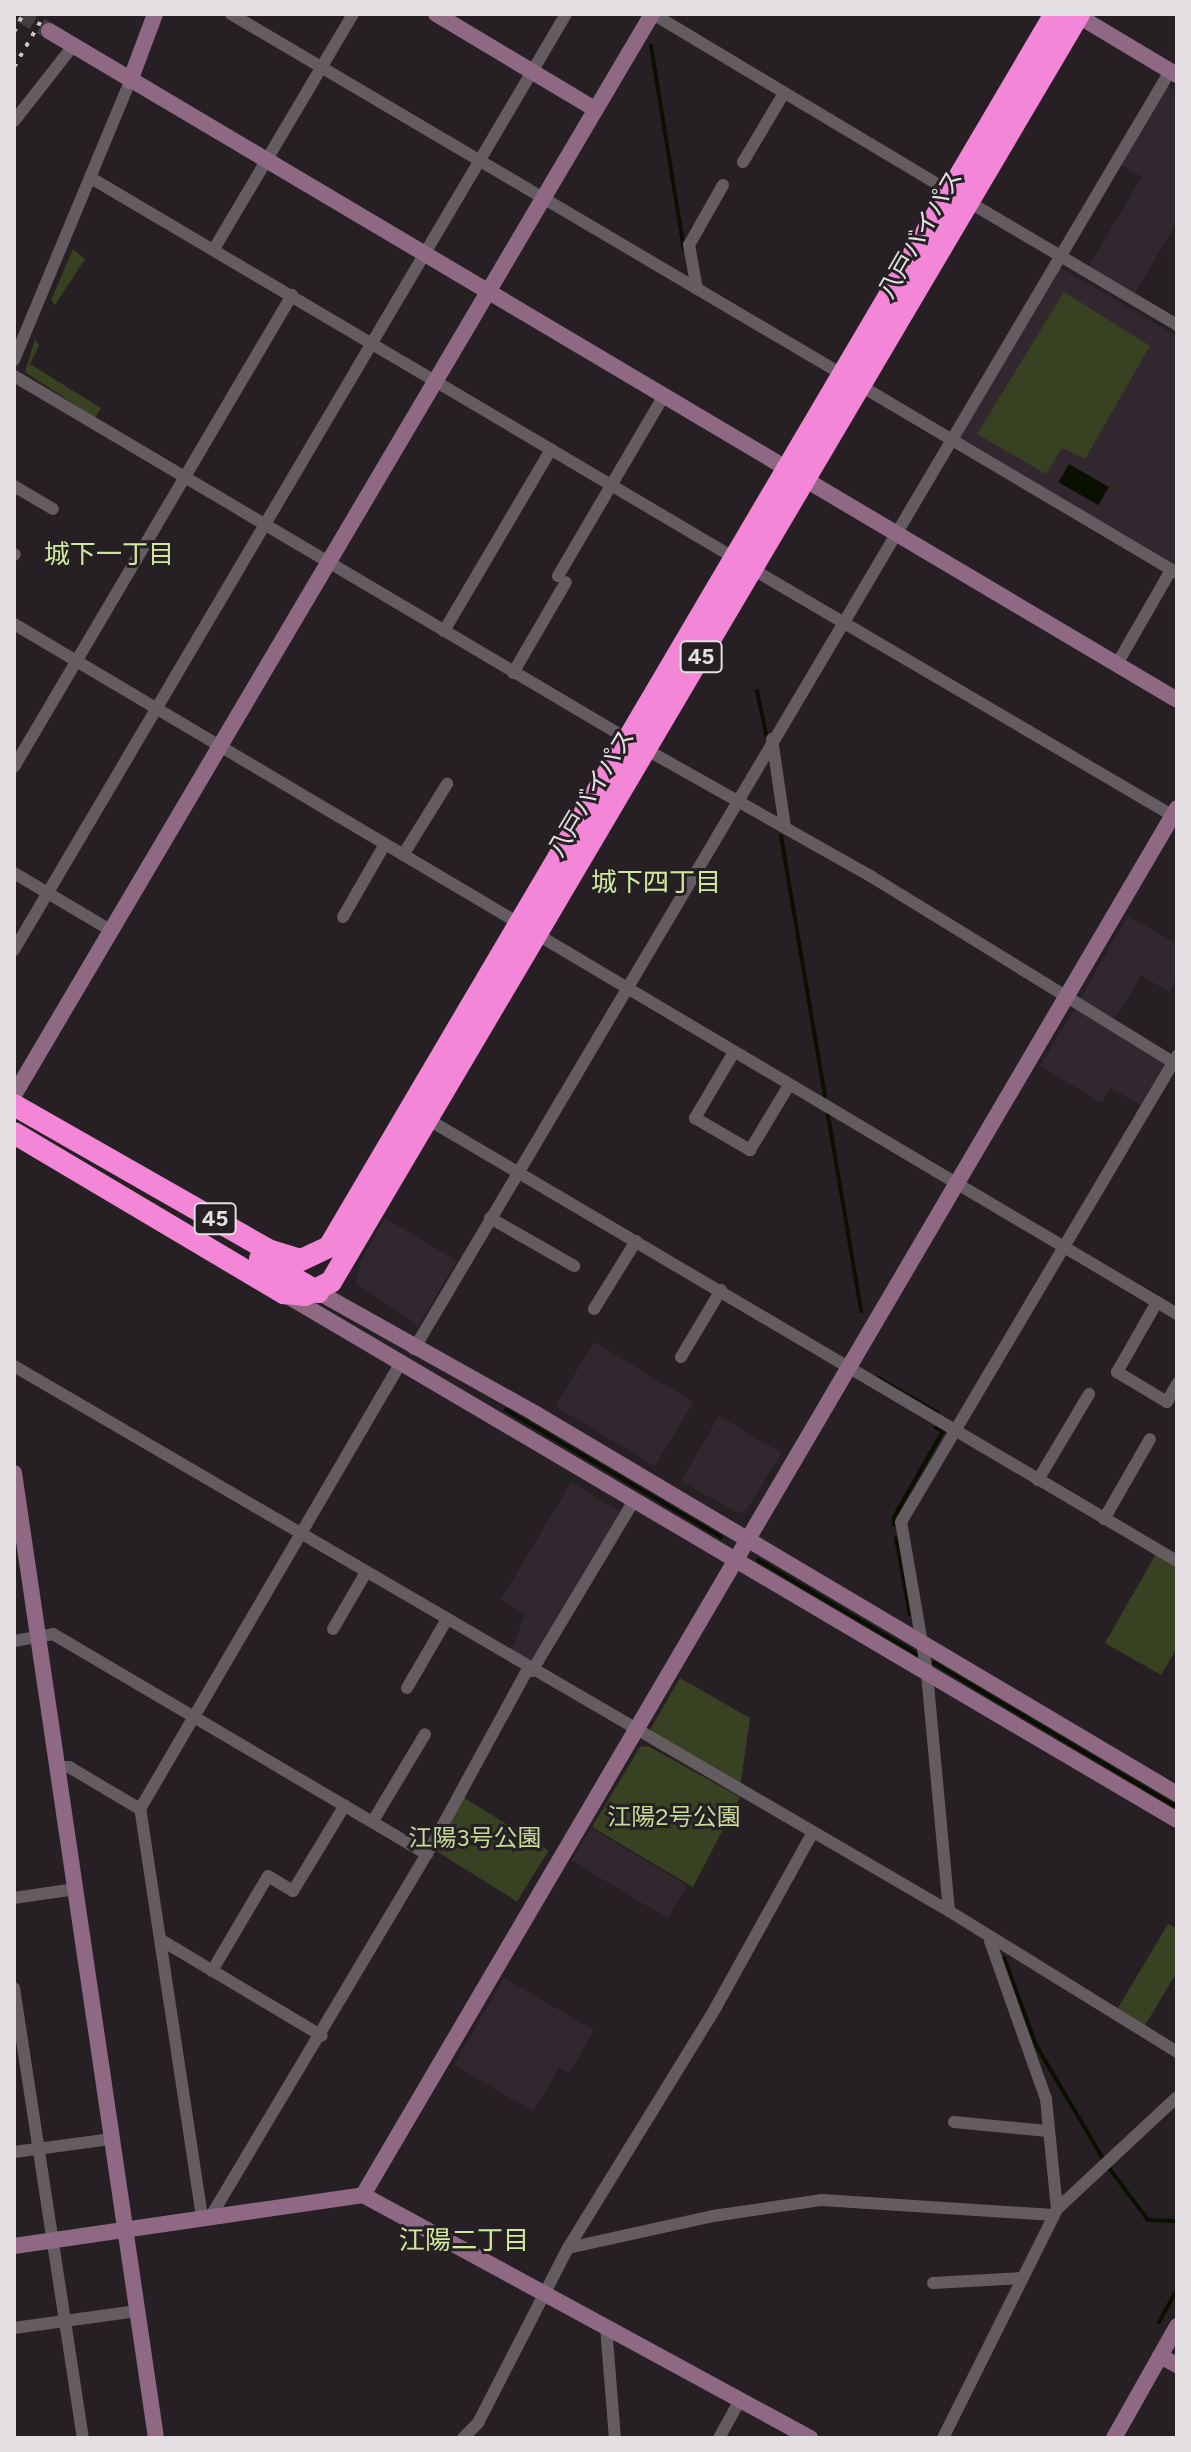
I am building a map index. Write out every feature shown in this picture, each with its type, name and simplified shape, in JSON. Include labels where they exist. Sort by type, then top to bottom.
[{"type":"highway","name":"八戸バイパス","points":[[961,198],[1055,14]]},
{"type":"highway","name":"八戸バイパス","points":[[14,1105],[283,1257],[316,1256],[342,1232],[530,930],[961,198],[1078,15]]},
{"type":"highway","name":"八戸バイパス","points":[[318,1292],[343,1267],[429,1120],[530,930]]},
{"type":"highway","name":"45","points":[[14,1133],[284,1293]]},
{"type":"highway","name":"45","points":[[86,1147],[130,1183],[318,1292]]},
{"type":"highway","points":[[284,1293],[318,1292],[324,1263],[342,1232]]},
{"type":"street","points":[[14,360],[91,178],[155,14]]},
{"type":"street","points":[[214,249],[353,14]]},
{"type":"street","points":[[436,14],[595,109]]},
{"type":"street","points":[[14,950],[566,14]]},
{"type":"street","points":[[14,1095],[652,14],[1177,325]]},
{"type":"street","points":[[414,1349],[893,534],[1060,255],[1174,73],[1078,15]]},
{"type":"street","points":[[240,16],[321,68],[1174,572],[1117,664]]},
{"type":"street","points":[[49,31],[1177,700]]},
{"type":"street","points":[[14,121],[73,46]]},
{"type":"street","points":[[743,162],[784,93]]},
{"type":"street","points":[[91,178],[1175,814],[847,1365],[363,2195]]},
{"type":"street","points":[[697,289],[689,245],[723,185]]},
{"type":"street","points":[[14,767],[292,295]]},
{"type":"street","points":[[14,376],[735,803],[785,827],[1176,1061],[1062,1246],[901,1522],[927,1672],[949,1911]]},
{"type":"street","points":[[513,673],[612,485],[663,397]]},
{"type":"street","points":[[444,631],[551,449]]},
{"type":"street","points":[[14,486],[53,509]]},
{"type":"street","points":[[14,624],[1177,1314]]},
{"type":"street","points":[[772,739],[785,827]]},
{"type":"street","points":[[403,855],[447,784]]},
{"type":"street","points":[[343,917],[385,844]]},
{"type":"street","points":[[14,873],[110,930]]},
{"type":"street","points":[[734,1052],[695,1118],[750,1150],[789,1085]]},
{"type":"street","points":[[429,1120],[1177,1561]]},
{"type":"street","points":[[490,1218],[574,1266]]},
{"type":"street","points":[[594,1309],[636,1241]]},
{"type":"street","points":[[343,1267],[340,1293],[357,1315]]},
{"type":"street","points":[[681,1357],[721,1290]]},
{"type":"street","points":[[318,1292],[414,1349],[536,1414],[1177,1794]]},
{"type":"street","points":[[318,1292],[330,1310],[398,1352],[431,1381]]},
{"type":"street","points":[[284,1293],[1177,1820]]},
{"type":"street","points":[[1157,1302],[1117,1372],[1167,1402],[1177,1384]]},
{"type":"street","points":[[207,2217],[140,1809],[400,1364]]},
{"type":"street","points":[[14,1366],[632,1731],[949,1911],[990,1941],[1177,2052]]},
{"type":"street","points":[[1038,1480],[1089,1394]]},
{"type":"street","points":[[1104,1519],[1150,1439]]},
{"type":"street","points":[[14,1473],[156,2438]]},
{"type":"street","points":[[207,2217],[322,2036],[530,1670],[635,1499]]},
{"type":"street","points":[[333,1629],[365,1574]]},
{"type":"street","points":[[407,1688],[446,1621]]},
{"type":"street","points":[[14,1641],[53,1634],[427,1854]]},
{"type":"street","points":[[373,1821],[425,1734]]},
{"type":"street","points":[[57,1767],[69,1767],[140,1809]]},
{"type":"street","points":[[212,1971],[268,1876],[293,1891],[345,1805]]},
{"type":"street","points":[[463,2438],[478,2423],[568,2248],[716,2007],[813,1832]]},
{"type":"street","points":[[14,1898],[75,1889]]},
{"type":"street","points":[[161,1940],[322,2036]]},
{"type":"street","points":[[990,1941],[1035,2062],[1048,2131],[1056,2212]]},
{"type":"street","points":[[14,1988],[83,2438]]},
{"type":"street","points":[[943,2438],[1056,2212],[1177,2097]]},
{"type":"street","points":[[954,2122],[1048,2131]]},
{"type":"street","points":[[14,2152],[112,2139]]},
{"type":"street","points":[[14,2246],[363,2195],[810,2438]]},
{"type":"street","points":[[568,2248],[713,2216],[822,2200],[1056,2212]]},
{"type":"street","points":[[933,2283],[1022,2278]]},
{"type":"street","points":[[14,2328],[137,2311]]},
{"type":"street","points":[[1114,2438],[1177,2326]]},
{"type":"street","points":[[606,2327],[615,2438]]},
{"type":"street","points":[[1160,2356],[1177,2365]]},
{"type":"street","points":[[719,2438],[740,2400]]},
{"type":"shaded area","points":[[1166,85],[1177,91],[1177,222],[1135,293],[1089,266],[1142,177],[1120,164]]},
{"type":"shaded area","points":[[1059,267],[1177,336],[1177,568],[957,438]]},
{"type":"shaded area","points":[[1069,464],[1109,487],[1098,505],[1058,482]]},
{"type":"shaded area","points":[[1128,916],[1177,944],[1177,978],[1169,992],[1141,975],[1113,1022],[1079,1001]]},
{"type":"shaded area","points":[[1075,1008],[1166,1064],[1141,1105],[1111,1088],[1102,1103],[1040,1066]]},
{"type":"shaded area","points":[[385,1218],[457,1261],[418,1326],[356,1283],[361,1260]]},
{"type":"shaded area","points":[[594,1342],[693,1402],[655,1466],[555,1406]]},
{"type":"shaded area","points":[[719,1416],[781,1453],[748,1508],[738,1513],[681,1481]]},
{"type":"shaded area","points":[[571,1482],[623,1513],[532,1666],[510,1653],[525,1615],[501,1600]]},
{"type":"shaded area","points":[[591,1828],[687,1886],[667,1918],[571,1861]]},
{"type":"shaded area","points":[[504,1978],[594,2030],[569,2073],[559,2068],[533,2111],[454,2065]]},
{"type":"green space","points":[[73,249],[85,259],[55,305],[51,300]]},
{"type":"green space","points":[[1064,292],[1150,346],[1085,459],[1062,448],[1046,474],[977,434]]},
{"type":"green space","points":[[35,339],[39,345],[30,364],[101,408],[95,418],[25,372]]},
{"type":"green space","points":[[1156,1554],[1177,1567],[1177,1648],[1161,1675],[1105,1643]]},
{"type":"green space","name":"江陽2号公園","points":[[680,1678],[750,1718],[740,1788],[647,1735]]},
{"type":"green space","name":"江陽2号公園","points":[[648,1746],[740,1797],[693,1887],[592,1827],[640,1747]]},
{"type":"green space","name":"江陽3号公園","points":[[463,1797],[549,1851],[517,1901],[431,1848]]},
{"type":"green space","points":[[1168,1924],[1177,1929],[1177,1972],[1144,2027],[1116,2011]]},
{"type":"waterway","points":[[651,46],[684,249]]},
{"type":"waterway","points":[[757,691],[767,738]]},
{"type":"waterway","points":[[781,836],[825,1096]]},
{"type":"waterway","points":[[828,1115],[861,1311]]},
{"type":"waterway","points":[[878,1378],[938,1413]]},
{"type":"waterway","points":[[506,1410],[721,1537]]},
{"type":"waterway","points":[[894,1525],[894,1517],[943,1431],[936,1428]]},
{"type":"waterway","points":[[896,1538],[910,1615]]},
{"type":"waterway","points":[[758,1560],[917,1654]]},
{"type":"waterway","points":[[934,1663],[1177,1807]]},
{"type":"waterway","points":[[1004,1958],[1036,2045],[1102,2157]]},
{"type":"waterway","points":[[1109,2168],[1148,2220],[1177,2221]]},
{"type":"waterway","points":[[1159,2322],[1177,2290]]},
{"type":"tunnel","points":[[20,14],[49,31]]},
{"type":"railway","points":[[14,32],[23,14]]},
{"type":"railway","points":[[14,67],[45,14]]},
{"type":"district","name":"城下一丁目","points":[[109,555]]},
{"type":"district","name":"城下四丁目","points":[[656,883]]},
{"type":"district","name":"江陽二丁目","points":[[464,2241]]}]
